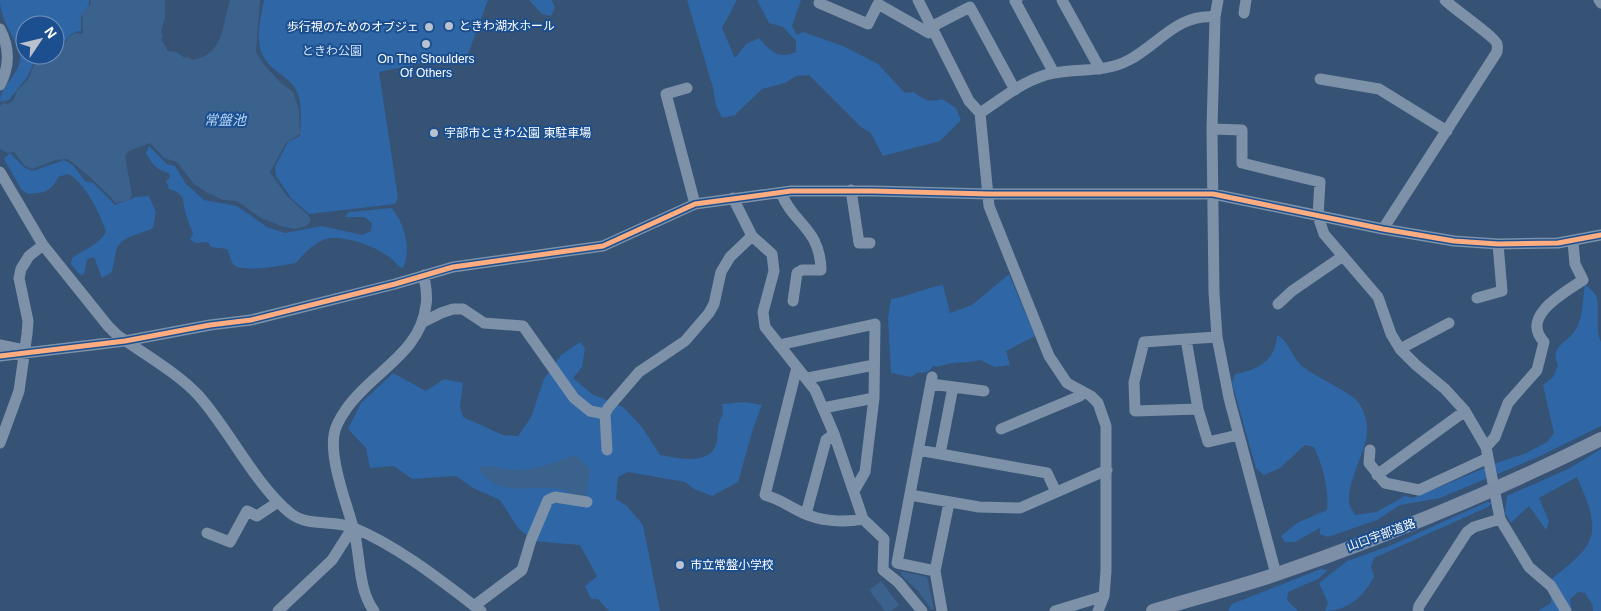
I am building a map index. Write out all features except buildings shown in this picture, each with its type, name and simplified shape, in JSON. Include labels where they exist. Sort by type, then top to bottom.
[{"type":"main road","name":"山口宇部道路","points":[[1154,611],[1276,574],[1475,498],[1601,439]]},
{"type":"street","points":[[918,0],[969,100],[980,114],[989,206],[1048,356],[1067,383],[1083,392],[1098,404],[1102,412],[1107,436],[1107,470],[1101,604],[1055,611]]},
{"type":"street","points":[[1017,0],[1015,1],[1054,73]]},
{"type":"street","points":[[1062,0],[1100,69]]},
{"type":"street","points":[[1218,0],[1215,17],[1212,129],[1214,292],[1217,337],[1238,435],[1276,574]]},
{"type":"street","points":[[1244,13],[1246,0]]},
{"type":"street","points":[[1383,229],[1497,52],[1497,44],[1493,37],[1456,11],[1445,0]]},
{"type":"street","points":[[819,3],[868,24],[878,4],[929,33],[932,29],[970,7],[1015,90]]},
{"type":"street","points":[[980,114],[1015,90],[1054,73],[1115,67],[1131,59],[1182,21],[1207,16],[1215,17]]},
{"type":"street","points":[[0,29],[6,41],[8,57],[0,85]]},
{"type":"street","points":[[1320,79],[1379,89],[1447,131]]},
{"type":"street","points":[[687,88],[666,94],[695,204]]},
{"type":"street","points":[[1212,129],[1242,130],[1242,163],[1320,182],[1318,216],[1324,234],[1378,297],[1391,334],[1400,349],[1445,389],[1465,411],[1488,455],[1500,519],[1528,567],[1551,586],[1566,611]]},
{"type":"street","points":[[1,174],[43,246],[108,326],[125,341],[199,396],[278,502],[297,518],[309,522],[353,527],[403,556],[477,608],[522,570],[531,540],[548,500],[555,497],[587,502]]},
{"type":"street","points":[[852,190],[859,243],[870,243]]},
{"type":"street","points":[[0,356],[125,341],[210,325],[251,320],[395,284],[424,274],[470,264],[603,246],[695,204],[781,192],[852,190],[989,194],[1213,194],[1246,199],[1318,216],[1437,239],[1498,244],[1572,242],[1601,235]]},
{"type":"street","points":[[781,192],[788,205],[810,232],[821,254],[821,270],[802,270],[797,273],[793,301]]},
{"type":"street","points":[[733,198],[752,236],[772,254],[774,270],[764,319],[765,327],[808,378],[823,408],[834,434],[863,519],[884,539],[884,570],[898,582],[922,611]]},
{"type":"street","points":[[607,450],[604,414],[639,372],[685,341],[710,313],[722,272],[730,257],[752,236]]},
{"type":"street","points":[[1370,450],[1369,463],[1385,483],[1419,490],[1488,455],[1508,403],[1537,370],[1544,342],[1537,331],[1537,319],[1558,297],[1583,280],[1575,264],[1572,242]]},
{"type":"street","points":[[1477,298],[1502,291],[1498,244]]},
{"type":"street","points":[[0,443],[20,391],[28,321],[19,278],[21,269],[29,256],[43,246]]},
{"type":"street","points":[[1278,304],[1292,291],[1343,256]]},
{"type":"street","points":[[374,611],[364,589],[353,527],[339,478],[334,434],[350,404],[411,343],[423,322],[427,302],[424,274]]},
{"type":"street","points":[[423,322],[453,309],[463,309],[484,323],[523,326],[574,398],[590,411],[604,414]]},
{"type":"street","points":[[1400,349],[1449,323]]},
{"type":"street","points":[[779,345],[875,324],[874,398],[865,472],[854,491]]},
{"type":"street","points":[[1198,409],[1135,411],[1134,382],[1144,342],[1217,337]]},
{"type":"street","points":[[1186,339],[1198,409],[1208,442],[1238,435]]},
{"type":"street","points":[[0,345],[24,352]]},
{"type":"street","points":[[808,378],[874,365]]},
{"type":"street","points":[[797,367],[765,495],[784,500],[806,514],[840,521],[863,519]]},
{"type":"street","points":[[936,571],[897,564],[931,380],[953,387],[984,391]]},
{"type":"street","points":[[940,454],[953,387]]},
{"type":"street","points":[[1001,429],[1080,396],[1083,392]]},
{"type":"street","points":[[823,408],[874,398]]},
{"type":"street","points":[[1377,474],[1465,411]]},
{"type":"street","points":[[806,514],[826,440],[834,434]]},
{"type":"street","points":[[918,450],[1047,473],[1056,492]]},
{"type":"street","points":[[910,495],[979,507],[1020,508],[1107,470]]},
{"type":"street","points":[[206,533],[230,542],[247,512],[257,516],[278,502]]},
{"type":"street","points":[[942,611],[936,571],[949,503]]},
{"type":"street","points":[[1418,611],[1419,606],[1467,532],[1474,527],[1500,519]]},
{"type":"street","points":[[278,611],[332,560],[353,527]]},
{"type":"green space","points":[[0,0],[89,0],[89,5],[81,16],[81,31],[72,34],[65,41],[65,15],[15,15],[15,42],[1,9]]},
{"type":"green space","name":"ときわ公園","points":[[264,0],[488,0],[468,54],[379,72],[398,198],[395,204],[309,214],[291,198],[276,176],[275,167],[288,142],[300,136],[300,107],[294,86],[270,66],[262,54],[259,34]]},
{"type":"green space","points":[[529,0],[552,0],[555,8],[551,16],[542,14]]},
{"type":"green space","points":[[687,0],[737,0],[722,28],[735,58],[746,44],[759,38],[767,47],[780,55],[796,52],[796,41],[783,27],[769,23],[757,0],[801,0],[792,26],[797,35],[803,32],[843,46],[878,64],[905,93],[914,92],[924,99],[931,101],[942,99],[956,108],[961,120],[940,141],[883,156],[870,132],[862,128],[809,75],[796,76],[785,83],[762,89],[735,115],[722,118],[716,106],[713,88]]},
{"type":"green space","points":[[19,65],[33,65],[28,76],[9,100],[0,102],[3,90]]},
{"type":"green space","points":[[149,146],[167,164],[175,166],[186,184],[204,200],[237,206],[267,227],[285,233],[322,226],[362,235],[371,231],[372,223],[364,217],[345,217],[349,212],[392,208],[400,221],[407,245],[406,261],[403,268],[375,249],[341,238],[331,238],[315,244],[296,263],[253,269],[238,267],[233,264],[227,249],[211,247],[208,242],[195,243],[190,239],[193,234],[185,211],[183,198],[177,192],[169,189],[166,181],[170,177],[169,173],[152,163],[146,153]]},
{"type":"green space","points":[[10,153],[25,168],[33,171],[64,160],[73,165],[85,181],[93,183],[115,205],[136,197],[149,196],[156,212],[153,228],[121,242],[117,249],[111,273],[102,278],[94,257],[87,259],[84,274],[80,275],[71,264],[72,258],[96,243],[106,232],[91,199],[80,184],[68,174],[58,177],[53,186],[46,191],[28,194],[21,189],[4,159]]},
{"type":"green space","points":[[1009,274],[1035,336],[1006,351],[1010,365],[995,367],[980,360],[933,366],[928,372],[917,373],[911,377],[891,373],[888,318],[891,299],[943,285],[950,313],[972,305]]},
{"type":"green space","points":[[1585,284],[1596,295],[1598,306],[1598,331],[1601,342],[1601,426],[1538,457],[1440,498],[1400,505],[1377,520],[1328,537],[1320,534],[1320,528],[1295,542],[1285,542],[1281,536],[1297,523],[1327,510],[1325,477],[1320,462],[1314,447],[1305,445],[1280,468],[1264,475],[1256,468],[1232,383],[1235,374],[1251,370],[1269,357],[1276,344],[1277,335],[1285,341],[1303,367],[1358,402],[1365,415],[1367,427],[1366,440],[1350,489],[1349,504],[1355,515],[1376,512],[1405,496],[1413,498],[1499,462],[1524,454],[1547,442],[1554,433],[1543,385],[1553,377],[1558,365],[1556,353],[1558,348],[1570,337],[1577,327],[1582,312]]},
{"type":"green space","points":[[580,342],[585,348],[582,367],[573,378],[592,394],[623,407],[642,427],[660,455],[694,459],[709,454],[714,449],[717,440],[719,424],[723,414],[722,404],[744,402],[762,405],[738,482],[712,496],[694,489],[685,482],[628,472],[618,477],[616,499],[627,506],[643,525],[660,611],[609,611],[598,599],[591,599],[585,586],[597,576],[580,545],[533,541],[518,528],[500,500],[473,488],[456,476],[412,479],[394,466],[370,468],[366,448],[348,429],[361,403],[393,373],[426,391],[444,379],[463,383],[460,406],[463,417],[503,435],[518,436],[531,417],[544,379],[561,355]]},
{"type":"green space","points":[[1601,449],[1601,611],[1593,611],[1593,606],[1585,593],[1578,592],[1570,599],[1572,611],[1538,611],[1551,603],[1551,579],[1579,555],[1587,545],[1591,535],[1592,524],[1590,511],[1577,477],[1539,498],[1549,521],[1546,530],[1529,506],[1511,523],[1505,513],[1507,496],[1568,469]]},
{"type":"green space","points":[[1487,502],[1492,503],[1488,507],[1374,558],[1371,566],[1374,577],[1360,596],[1341,608],[1325,611],[1328,603],[1319,583],[1347,561],[1387,547]]},
{"type":"green space","points":[[1321,569],[1328,570],[1318,579],[1288,592],[1287,600],[1298,611],[1228,611],[1232,604]]},
{"type":"water","name":"常盤池","points":[[90,0],[165,0],[165,19],[161,30],[163,37],[161,39],[168,51],[176,52],[185,58],[188,57],[193,60],[203,57],[217,44],[230,0],[260,0],[256,52],[265,66],[280,82],[293,92],[299,109],[300,134],[286,143],[270,172],[287,196],[310,217],[310,222],[306,226],[295,229],[284,227],[261,218],[237,201],[223,200],[206,192],[194,184],[177,162],[164,158],[150,143],[129,151],[125,156],[132,195],[129,200],[116,203],[68,159],[56,160],[32,169],[25,166],[14,152],[7,153],[0,149],[0,106],[3,103],[8,104],[14,100],[16,92],[29,78],[34,65],[65,65],[65,44],[69,37],[75,33],[83,34],[82,13],[91,4]]},
{"type":"water","points":[[576,455],[590,469],[586,498],[582,500],[557,488],[522,489],[502,486],[493,483],[485,477],[478,468],[488,466],[526,470]]},
{"type":"water","points":[[901,571],[927,577],[934,609],[931,609],[918,591],[901,575]]},
{"type":"water","points":[[881,581],[899,605],[891,611],[885,611],[869,590]]},
{"type":"cycle path","points":[[0,356],[125,341],[210,325],[251,320],[395,284],[453,267],[603,246],[695,204],[791,191],[989,194],[1213,194],[1383,229],[1454,241],[1498,244],[1558,243],[1601,235]]},
{"type":"place","name":"ときわ湖水ホール","points":[[449,26]]},
{"type":"place","name":"歩行視のためのオブジェ","points":[[429,27]]},
{"type":"place","name":"On The Shoulders Of Others","points":[[426,44]]},
{"type":"place","name":"宇部市ときわ公園 東駐車場","points":[[434,133]]},
{"type":"place","name":"市立常盤小学校","points":[[680,565]]}]
